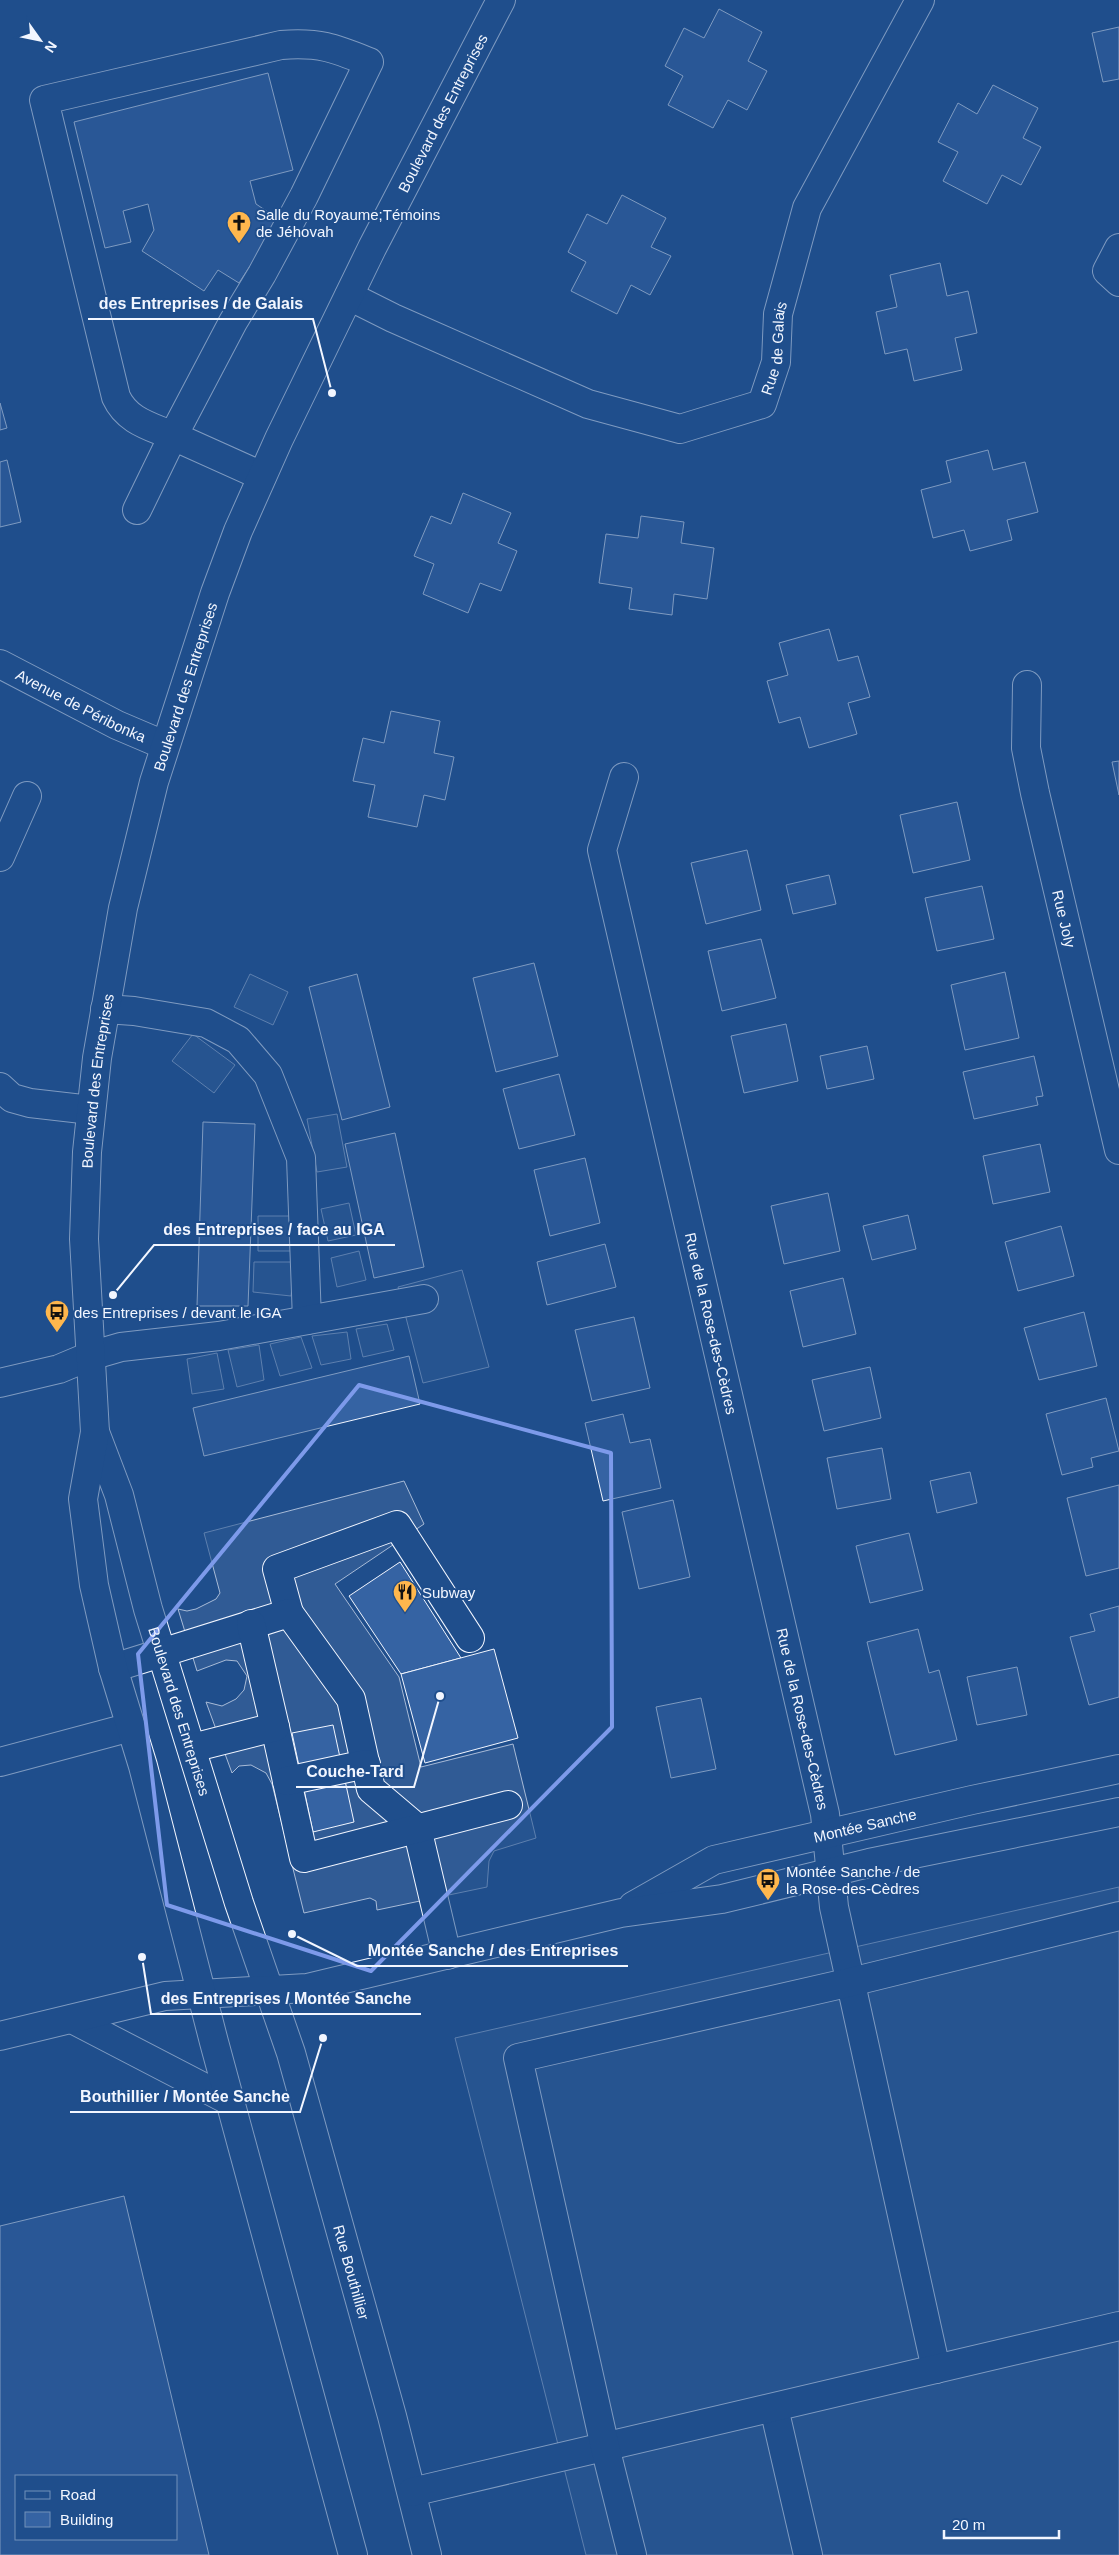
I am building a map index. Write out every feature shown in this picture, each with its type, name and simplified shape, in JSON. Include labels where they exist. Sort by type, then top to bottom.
[{"type":"street","name":"Boulevard des Entreprises","points":[[201,1994],[131,1727],[113,1668],[94,1585],[83,1499],[95,1432],[84,1231],[86,1152],[105,1009],[125,900],[164,745],[214,593],[262,476],[349,296],[501,0]]},
{"type":"street","name":"Rue de Galais","points":[[349,296],[393,318],[588,404],[680,429],[762,404],[776,362],[778,314],[807,208],[920,0]]},
{"type":"street","points":[[137,510],[173,436],[232,322],[262,274],[304,196],[369,62],[330,46],[310,43],[281,44],[44,100],[116,397],[121,408],[129,417],[173,436],[262,476]]},
{"type":"street","points":[[1119,248],[1107,271],[1119,282]]},
{"type":"street","name":"Avenue de Péribonka","points":[[0,664],[123,728],[164,745]]},
{"type":"street","name":"Rue Joly","points":[[1027,684],[1026,748],[1035,794],[1119,1150]]},
{"type":"street","name":"Rue de la Rose-des-Cèdres","points":[[624,777],[602,850],[825,1814],[834,1907],[936,2369]]},
{"type":"street","points":[[0,857],[27,796]]},
{"type":"street","points":[[105,1009],[134,1011],[206,1023],[238,1040],[268,1074],[300,1158],[307,1320]]},
{"type":"street","points":[[4,1095],[30,1102],[91,1110]]},
{"type":"street","points":[[0,1383],[59,1369],[90,1356],[135,1344],[219,1336],[424,1299]]},
{"type":"street","name":"Boulevard des Entreprises","points":[[95,1432],[119,1495],[127,1532],[161,1652],[238,1903],[268,1991]]},
{"type":"street","points":[[447,1955],[417,1828],[371,1789],[351,1698],[289,1613],[277,1569],[396,1525],[470,1638]]},
{"type":"street","points":[[113,1668],[289,1613]]},
{"type":"street","points":[[251,1624],[304,1858],[508,1805]]},
{"type":"street","points":[[0,1762],[131,1727]]},
{"type":"street","points":[[192,1748],[275,1727]]},
{"type":"street","points":[[287,1781],[366,1764]]},
{"type":"street","name":"Montée Sanche","points":[[621,1913],[714,1860],[1119,1769]]},
{"type":"street","name":"Montée Sanche","points":[[2,2030],[72,2019],[165,1996],[307,1988],[621,1913],[722,1899],[830,1873],[1119,1812]]},
{"type":"street","points":[[632,2555],[605,2447],[518,2058],[851,1982],[1119,1916]]},
{"type":"street","name":"Rue Bouthillier","points":[[268,1991],[291,2053],[412,2492],[427,2555]]},
{"type":"street","points":[[201,1994],[354,2555]]},
{"type":"street","points":[[72,2019],[230,2101]]},
{"type":"street","points":[[412,2492],[1119,2326]]},
{"type":"street","points":[[774,2408],[808,2555]]},
{"type":"highlighted area","points":[[359,1385],[611,1453],[612,1727],[371,1971],[167,1905],[138,1654]]},
{"type":"shaded area","points":[[250,974],[288,992],[273,1025],[234,1007]]},
{"type":"shaded area","points":[[193,1034],[235,1065],[214,1093],[172,1061]]},
{"type":"shaded area","points":[[337,1114],[347,1167],[317,1172],[307,1119]]},
{"type":"shaded area","points":[[349,1203],[356,1235],[328,1241],[321,1209]]},
{"type":"shaded area","points":[[258,1216],[290,1216],[292,1251],[258,1251]]},
{"type":"shaded area","points":[[359,1251],[366,1280],[337,1287],[331,1258]]},
{"type":"shaded area","points":[[254,1262],[295,1262],[291,1296],[253,1292]]},
{"type":"shaded area","points":[[462,1270],[489,1367],[423,1383],[398,1287]]},
{"type":"shaded area","points":[[387,1324],[394,1350],[363,1357],[356,1329]]},
{"type":"shaded area","points":[[347,1332],[351,1359],[321,1365],[312,1336]]},
{"type":"shaded area","points":[[301,1337],[312,1368],[280,1376],[270,1344]]},
{"type":"shaded area","points":[[259,1345],[264,1380],[237,1387],[228,1350]]},
{"type":"shaded area","points":[[217,1353],[224,1389],[192,1394],[187,1359]]},
{"type":"shaded area","points":[[404,1481],[424,1524],[335,1584],[399,1677],[421,1767],[513,1744],[536,1838],[494,1851],[489,1861],[487,1887],[377,1910],[376,1901],[370,1898],[304,1913],[272,1784],[266,1773],[251,1765],[239,1766],[232,1773],[206,1702],[222,1706],[236,1699],[244,1690],[247,1676],[237,1661],[226,1660],[197,1671],[178,1609],[187,1611],[196,1609],[216,1599],[220,1593],[204,1533]]},
{"type":"shaded area","points":[[1119,1887],[1119,2555],[586,2555],[455,2038]]},
{"type":"building","points":[[719,9],[762,32],[748,61],[767,71],[747,110],[728,100],[713,128],[668,105],[683,76],[665,66],[684,28],[704,38]]},
{"type":"building","points":[[1119,27],[1119,79],[1103,82],[1092,33]]},
{"type":"building","points":[[268,73],[293,170],[250,181],[256,204],[280,220],[239,283],[218,270],[204,291],[142,251],[154,230],[148,204],[123,211],[131,242],[105,248],[74,122]]},
{"type":"building","points":[[993,85],[1038,108],[1023,138],[1041,147],[1021,185],[1002,175],[987,204],[943,181],[958,152],[938,142],[958,103],[977,114]]},
{"type":"building","points":[[622,195],[666,218],[651,247],[671,256],[650,295],[631,285],[617,314],[571,291],[586,262],[568,252],[587,214],[607,224]]},
{"type":"building","points":[[940,263],[947,296],[968,291],[977,333],[955,338],[962,370],[914,381],[907,349],[885,354],[876,312],[897,307],[890,275]]},
{"type":"building","points":[[0,403],[7,428],[0,430]]},
{"type":"building","points":[[988,450],[993,470],[1025,462],[1038,512],[1007,520],[1012,540],[970,551],[964,530],[933,538],[921,490],[951,482],[946,461]]},
{"type":"building","points":[[7,460],[21,522],[0,527],[0,462]]},
{"type":"building","points":[[463,493],[511,513],[498,543],[517,551],[501,591],[480,583],[468,613],[423,594],[434,564],[414,556],[431,516],[451,524]]},
{"type":"building","points":[[641,516],[684,522],[681,543],[714,548],[707,599],[674,594],[672,615],[629,609],[632,588],[599,583],[606,534],[638,538]]},
{"type":"building","points":[[829,629],[838,661],[858,656],[870,697],[848,703],[857,734],[809,748],[800,717],[779,723],[767,681],[788,675],[779,643]]},
{"type":"building","points":[[391,711],[440,721],[434,753],[454,757],[445,800],[424,795],[417,827],[368,817],[375,785],[353,781],[363,738],[384,743]]},
{"type":"building","points":[[1119,761],[1119,795],[1112,762]]},
{"type":"building","points":[[957,802],[970,860],[913,873],[900,815]]},
{"type":"building","points":[[747,850],[761,910],[706,924],[691,863]]},
{"type":"building","points":[[829,875],[836,904],[793,914],[786,885]]},
{"type":"building","points":[[982,886],[994,939],[937,951],[925,898]]},
{"type":"building","points":[[761,939],[776,998],[722,1011],[708,951]]},
{"type":"building","points":[[534,963],[558,1056],[496,1072],[473,978]]},
{"type":"building","points":[[1005,972],[1019,1038],[965,1050],[951,985]]},
{"type":"building","points":[[357,974],[390,1107],[342,1120],[309,987]]},
{"type":"building","points":[[786,1024],[798,1081],[744,1093],[731,1036]]},
{"type":"building","points":[[867,1046],[874,1079],[827,1089],[820,1056]]},
{"type":"building","points":[[1034,1056],[1043,1096],[1036,1097],[1038,1105],[974,1119],[963,1072]]},
{"type":"building","points":[[559,1074],[575,1135],[519,1149],[503,1089]]},
{"type":"building","points":[[203,1122],[255,1124],[248,1306],[197,1306]]},
{"type":"building","points":[[395,1133],[424,1267],[374,1278],[345,1144]]},
{"type":"building","points":[[1040,1144],[1050,1192],[993,1204],[983,1156]]},
{"type":"building","points":[[585,1158],[600,1223],[550,1236],[534,1170]]},
{"type":"building","points":[[828,1193],[840,1251],[784,1264],[771,1206]]},
{"type":"building","points":[[908,1215],[916,1249],[872,1260],[863,1226]]},
{"type":"building","points":[[1061,1226],[1074,1276],[1018,1291],[1005,1242]]},
{"type":"building","points":[[605,1244],[616,1287],[547,1305],[537,1262]]},
{"type":"building","points":[[843,1278],[856,1334],[803,1347],[790,1291]]},
{"type":"building","points":[[1084,1312],[1097,1366],[1039,1380],[1024,1328]]},
{"type":"building","points":[[634,1317],[650,1388],[592,1401],[575,1330]]},
{"type":"building","points":[[409,1356],[420,1404],[204,1456],[193,1408]]},
{"type":"building","points":[[870,1367],[881,1418],[824,1431],[812,1380]]},
{"type":"building","points":[[1106,1398],[1119,1451],[1091,1458],[1093,1467],[1062,1475],[1046,1414]]},
{"type":"building","points":[[623,1414],[630,1443],[650,1439],[661,1488],[603,1501],[585,1423]]},
{"type":"building","points":[[882,1448],[891,1499],[837,1509],[827,1458]]},
{"type":"building","points":[[970,1472],[977,1503],[937,1513],[930,1481]]},
{"type":"building","points":[[1119,1485],[1119,1568],[1086,1576],[1067,1498]]},
{"type":"building","points":[[673,1500],[690,1577],[639,1589],[622,1512]]},
{"type":"building","points":[[909,1533],[923,1590],[870,1603],[856,1546]]},
{"type":"building","points":[[400,1562],[461,1658],[401,1674],[349,1596]]},
{"type":"building","points":[[1119,1606],[1119,1697],[1089,1705],[1070,1637],[1095,1631],[1090,1614]]},
{"type":"building","points":[[918,1629],[929,1673],[939,1670],[957,1740],[895,1755],[867,1642]]},
{"type":"building","points":[[494,1649],[518,1738],[425,1763],[401,1674]]},
{"type":"building","points":[[1017,1667],[1027,1715],[977,1725],[967,1677]]},
{"type":"building","points":[[701,1698],[716,1769],[671,1778],[656,1707]]},
{"type":"building","points":[[333,1725],[354,1822],[313,1832],[292,1733]]},
{"type":"building","points":[[124,2196],[209,2555],[0,2555],[0,2226]]},
{"type":"place","name":"Salle du Royaume;Témoins de Jéhovah","points":[[239,244]]},
{"type":"place","name":"des Entreprises / de Galais","points":[[332,393]]},
{"type":"place","name":"des Entreprises / face au IGA","points":[[113,1295]]},
{"type":"place","name":"des Entreprises / devant le IGA","points":[[57,1333]]},
{"type":"place","name":"Subway","points":[[405,1613]]},
{"type":"place","name":"Couche-Tard","points":[[440,1696]]},
{"type":"place","name":"Montée Sanche / de la Rose-des-Cèdres","points":[[768,1901]]},
{"type":"place","name":"Montée Sanche / des Entreprises","points":[[292,1934]]},
{"type":"place","name":"des Entreprises / Montée Sanche","points":[[142,1957]]},
{"type":"place","name":"Bouthillier / Montée Sanche","points":[[323,2038]]}]
